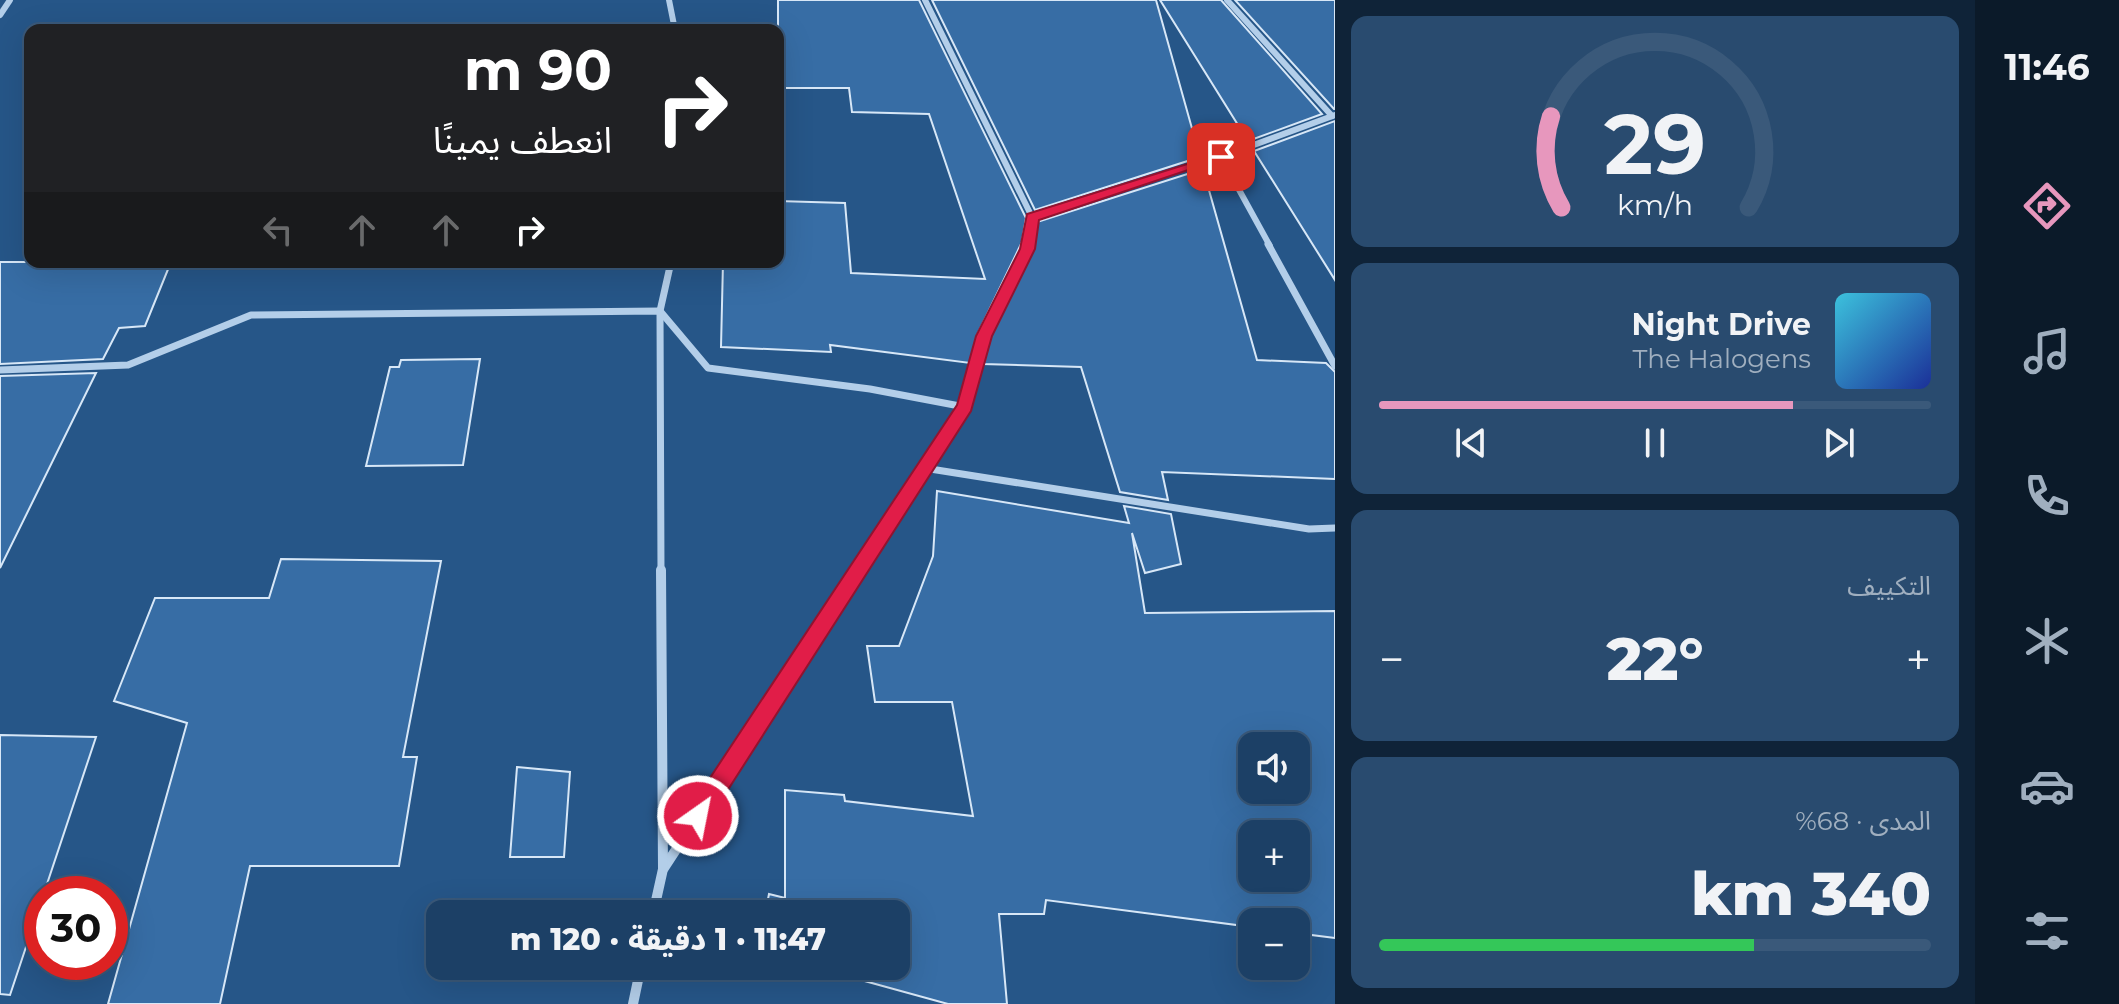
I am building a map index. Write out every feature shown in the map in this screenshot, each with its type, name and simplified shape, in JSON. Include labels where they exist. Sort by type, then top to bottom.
[{"type":"street","points":[[0,15],[10,0]]},
{"type":"street","points":[[669,0],[674,24]]},
{"type":"street","points":[[663,869],[965,407],[984,336],[1027,249],[1032,217],[925,0]]},
{"type":"street","points":[[1032,217],[1221,157],[1333,115],[1227,0]]},
{"type":"street","points":[[1221,157],[1335,366]]},
{"type":"street","points":[[656,900],[663,869],[660,311],[670,268]]},
{"type":"street","points":[[660,311],[708,368],[870,389],[965,407]]},
{"type":"street","points":[[0,370],[128,365],[251,315],[660,311]]},
{"type":"street","points":[[924,468],[1309,529],[1335,528]]},
{"type":"street","points":[[633,1004],[638,980]]},
{"type":"building","points":[[778,0],[919,0],[1026,218],[1022,242],[978,333],[970,363],[830,345],[831,352],[721,347],[723,268],[784,268],[784,201],[845,203],[851,273],[985,279],[929,114],[852,112],[849,88],[784,88],[784,24],[778,24]]},
{"type":"building","points":[[932,0],[1156,0],[1200,157],[1035,210]]},
{"type":"building","points":[[1160,0],[1221,0],[1322,114],[1248,141]]},
{"type":"building","points":[[1235,0],[1335,0],[1335,109],[1334,109]]},
{"type":"building","points":[[1335,121],[1335,280],[1254,151]]},
{"type":"building","points":[[1203,169],[1257,360],[1326,363],[1335,372],[1335,479],[1162,472],[1168,500],[1120,492],[1081,367],[983,364],[990,338],[1034,247],[1037,222]]},
{"type":"building","points":[[0,262],[24,262],[24,268],[169,268],[145,326],[119,328],[103,359],[0,364]]},
{"type":"building","points":[[480,359],[463,465],[366,466],[390,367],[399,367],[401,360]]},
{"type":"building","points":[[96,373],[0,568],[0,376]]},
{"type":"building","points":[[937,491],[1129,523],[1124,506],[1171,514],[1181,564],[1145,573],[1132,533],[1145,613],[1335,611],[1335,938],[1310,935],[1310,908],[1238,908],[1238,925],[1046,900],[1044,914],[999,914],[1007,1004],[948,1004],[861,980],[910,980],[910,900],[768,900],[769,894],[785,898],[785,790],[844,795],[845,801],[973,816],[952,702],[875,702],[867,646],[899,646],[933,556]]},
{"type":"building","points":[[281,559],[441,561],[403,757],[417,757],[399,866],[250,866],[220,1004],[108,1004],[115,980],[128,980],[128,933],[187,723],[114,701],[155,598],[269,598]]},
{"type":"building","points":[[0,735],[96,737],[50,876],[24,876],[24,953],[10,995],[0,994]]},
{"type":"building","points":[[517,767],[570,772],[564,857],[510,857]]},
{"type":"route","points":[[698,816],[965,407],[984,336],[1027,249],[1032,217],[1221,157]]}]
